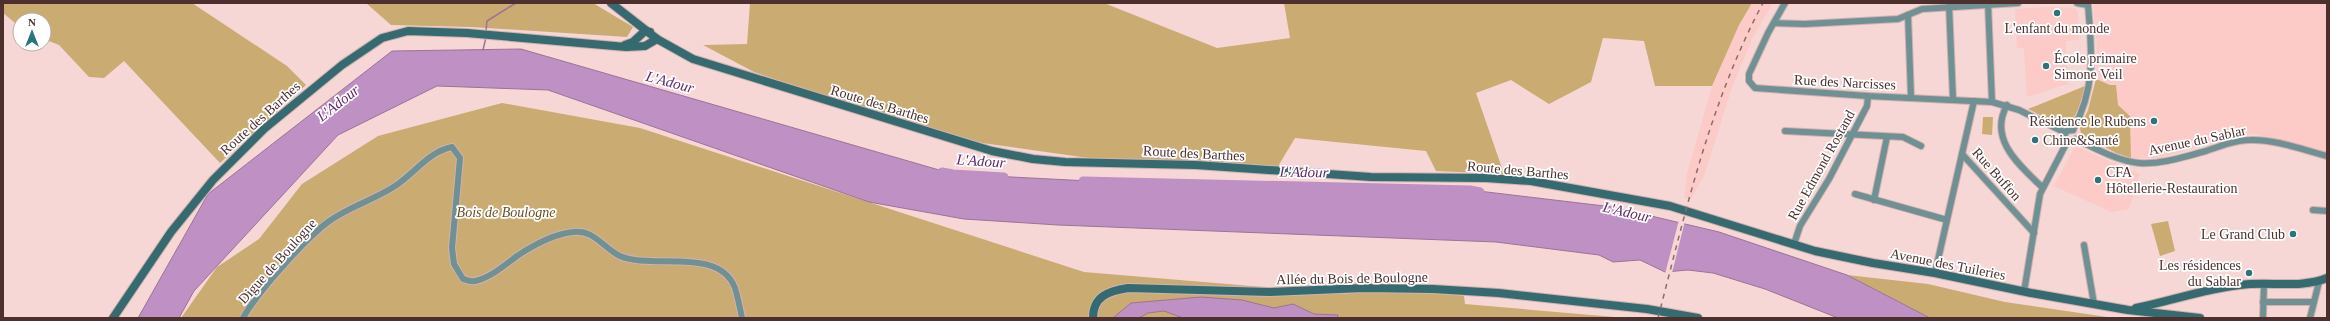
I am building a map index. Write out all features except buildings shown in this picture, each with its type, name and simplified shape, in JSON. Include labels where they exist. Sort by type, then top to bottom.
[{"type":"main road","points":[[612,3],[645,31],[658,36]]},
{"type":"main road","points":[[612,3],[658,36]]},
{"type":"main road","name":"Route des Barthes","points":[[113,318],[171,232],[213,180],[264,129],[348,61],[373,43],[390,35],[422,31],[638,47],[658,36]]},
{"type":"main road","name":"Route des Barthes","points":[[620,46],[633,42],[645,31]]},
{"type":"main road","name":"Route des Barthes","points":[[658,36],[722,68]]},
{"type":"main road","name":"Route des Barthes","points":[[658,36],[693,59],[992,151],[1033,159],[1196,165],[1371,177],[1486,178],[1572,187],[1696,213]]},
{"type":"main road","name":"Avenue des Tuileries","points":[[1696,213],[1794,244],[1886,266],[1934,272],[2024,292],[2128,310],[2200,318]]},
{"type":"main road","points":[[2128,310],[2211,289],[2264,283],[2319,282],[2327,278]]},
{"type":"main road","name":"Allée du Bois de Boulogne","points":[[1093,318],[1094,307],[1101,296],[1112,291],[1128,288],[1270,292],[1400,287],[1499,293],[1676,313],[1698,318]]},
{"type":"street","points":[[1785,3],[1774,23],[1805,24],[1898,19],[1922,9],[1949,5],[2018,3]]},
{"type":"street","points":[[2077,3],[2088,6],[2096,3]]},
{"type":"street","points":[[1988,4],[1992,102]]},
{"type":"street","points":[[1949,5],[1953,99]]},
{"type":"street","points":[[2073,130],[2084,108],[2092,78],[2088,6]]},
{"type":"street","points":[[1908,15],[1911,97]]},
{"type":"street","name":"Rue des Narcisses","points":[[1774,23],[1749,74],[1749,81],[1755,88],[1868,96],[1953,99],[1992,102],[2007,105]]},
{"type":"street","name":"Rue Edmond Rostand","points":[[1794,244],[1800,226],[1829,179],[1867,106],[1868,96]]},
{"type":"street","name":"Rue Buffon","points":[[1974,101],[1962,154],[2034,233]]},
{"type":"street","points":[[2042,187],[2005,147],[2000,126],[2007,105],[2064,132]]},
{"type":"street","points":[[2064,132],[2069,129],[2073,130],[2077,134],[2076,139],[2073,142],[2067,142]]},
{"type":"street","points":[[1785,131],[1903,137],[1921,146]]},
{"type":"street","points":[[2064,132],[2064,138],[2067,142]]},
{"type":"street","points":[[1874,200],[1887,137]]},
{"type":"street","name":"Avenue du Sablar","points":[[2076,139],[2118,159],[2140,164],[2164,163],[2231,143],[2250,140],[2327,156]]},
{"type":"street","points":[[2024,292],[2042,187],[2067,142]]},
{"type":"street","name":"Digue de Boulogne","points":[[243,318],[249,308],[292,258],[326,223],[396,185],[430,157],[452,147],[460,158],[452,248],[454,264],[463,279],[474,281],[483,278],[519,255],[554,237],[572,232],[584,232],[592,235],[620,255],[633,260],[702,263],[723,272],[734,287],[742,318]]},
{"type":"street","points":[[1934,272],[1962,154]]},
{"type":"street","points":[[1855,194],[1947,220]]},
{"type":"street","points":[[2313,210],[2327,211]]},
{"type":"street","points":[[2084,244],[2094,304]]},
{"type":"street","points":[[2310,318],[2319,282]]},
{"type":"street","points":[[2263,318],[2264,283]]},
{"type":"street","points":[[2263,302],[2313,302]]},
{"type":"shaded area","points":[[1752,3],[1773,3],[1752,39],[1732,87],[1704,176],[1691,199],[1684,198],[1687,174],[1712,86],[1739,25]]},
{"type":"shaded area","points":[[2093,3],[2327,3],[2327,152],[2255,134],[2243,134],[2159,158],[2131,158],[2130,120],[2132,118],[2118,105],[2110,85],[2096,79],[2097,48]]},
{"type":"shaded area","name":"École primaire Simone Veil","points":[[2048,7],[2075,8],[2078,11],[2079,40],[2066,41],[2068,84],[2027,97],[2024,48],[2017,48],[2015,9]]},
{"type":"shaded area","name":"CFA Hôtellerie-Restauration","points":[[2075,146],[2140,174],[2129,209],[2111,212],[2054,186]]},
{"type":"green space","points":[[3,3],[192,3],[287,66],[306,85],[220,163],[124,61],[104,78],[89,77],[59,45],[52,42],[52,12],[12,12],[12,20],[3,13]]},
{"type":"green space","points":[[366,3],[593,3],[633,27],[627,37],[471,27],[391,25]]},
{"type":"green space","points":[[750,3],[1104,3],[1217,48],[1290,38],[1284,3],[1752,3],[1739,25],[1712,86],[1655,86],[1644,41],[1603,38],[1591,82],[1549,104],[1511,80],[1476,93],[1504,174],[1436,171],[1426,151],[1295,138],[1277,168],[1138,165],[940,137],[754,72],[703,45],[747,44]]},
{"type":"green space","points":[[2096,79],[2110,85],[2116,85],[2118,105],[2132,118],[2130,120],[2131,158],[2116,153],[2081,134],[2080,128],[2088,110]]},
{"type":"green space","points":[[2085,86],[2076,113],[2072,120],[2067,123],[2052,121],[2028,109]]},
{"type":"green space","name":"Bois de Boulogne","points":[[502,103],[640,128],[1084,272],[1346,294],[1371,291],[1405,290],[1453,294],[1464,296],[1465,304],[1626,318],[181,318],[217,267],[259,239],[302,184],[378,136]]},
{"type":"green space","points":[[1983,117],[1993,117],[1992,135],[1982,134]]},
{"type":"green space","points":[[2168,221],[2175,251],[2160,256],[2151,224]]},
{"type":"green space","points":[[1847,275],[1928,284],[2005,302],[2114,318],[1930,318]]},
{"type":"water","points":[[521,49],[953,174],[1148,184],[1470,190],[1613,207],[1719,232],[1847,275],[1930,318],[1838,318],[1765,289],[1713,273],[1688,270],[1665,272],[1640,260],[1613,262],[1599,255],[1496,242],[1058,225],[964,219],[869,202],[548,90],[437,86],[338,135],[194,291],[179,318],[138,318],[208,194],[392,51]]},
{"type":"water","points":[[1201,297],[1242,300],[1274,308],[1293,304],[1314,314],[1338,315],[1337,318],[1183,318],[1164,311],[1148,313],[1139,318],[1113,318],[1131,303]]},
{"type":"pier","points":[[1679,220],[1685,221],[1672,273],[1665,274]]},
{"type":"waterway","points":[[486,31],[487,21],[516,3]]},
{"type":"waterway","points":[[483,50],[486,37]]},
{"type":"waterway","name":"L'Adour","points":[[942,172],[1004,177]]},
{"type":"waterway","name":"L'Adour","points":[[1083,181],[1470,190],[1480,192]]},
{"type":"railway","points":[[1658,318],[1701,157],[1728,79],[1744,41],[1763,3]]},
{"type":"place","name":"L'enfant du monde","points":[[2057,13]]},
{"type":"place","name":"École primaire Simone Veil","points":[[2046,66]]},
{"type":"place","name":"Résidence le Rubens","points":[[2154,121]]},
{"type":"place","name":"Chine&Santé","points":[[2035,140]]},
{"type":"place","name":"CFA Hôtellerie-Restauration","points":[[2098,180]]},
{"type":"place","name":"Le Grand Club","points":[[2293,234]]},
{"type":"place","name":"Les résidences du Sablar","points":[[2249,273]]}]
